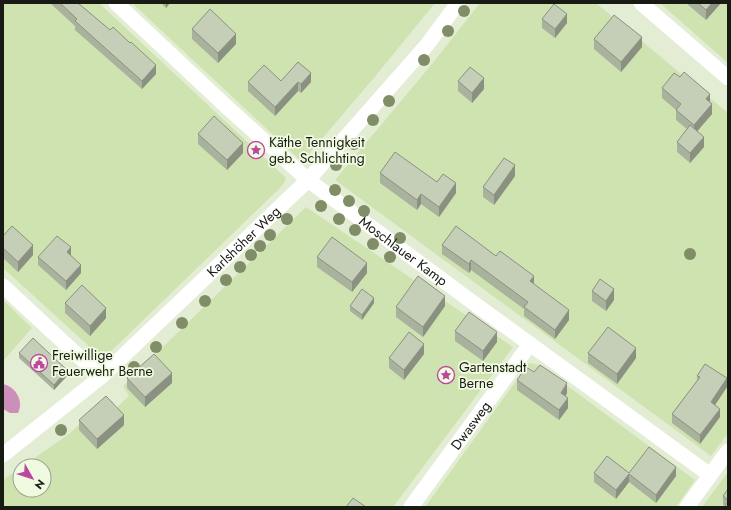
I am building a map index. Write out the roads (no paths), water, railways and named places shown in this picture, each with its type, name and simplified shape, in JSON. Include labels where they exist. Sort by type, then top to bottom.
[{"type":"street","name":"Moschlauer Kamp","points":[[116,3],[229,109],[308,180],[710,475]]},
{"type":"street","name":"Karlshöher Weg","points":[[3,455],[101,377],[308,180],[427,45],[458,3]]},
{"type":"street","points":[[641,3],[728,78]]},
{"type":"street","points":[[3,286],[101,377]]},
{"type":"street","name":"Dwasweg","points":[[411,507],[530,344]]},
{"type":"street","points":[[687,507],[728,451]]},
{"type":"place","name":"Käthe Tennigkeit geb. Schlichting","points":[[256,150]]},
{"type":"place","name":"Freiwillige Feuerwehr Berne","points":[[39,363]]},
{"type":"place","name":"Gartenstadt Berne","points":[[446,375]]}]
